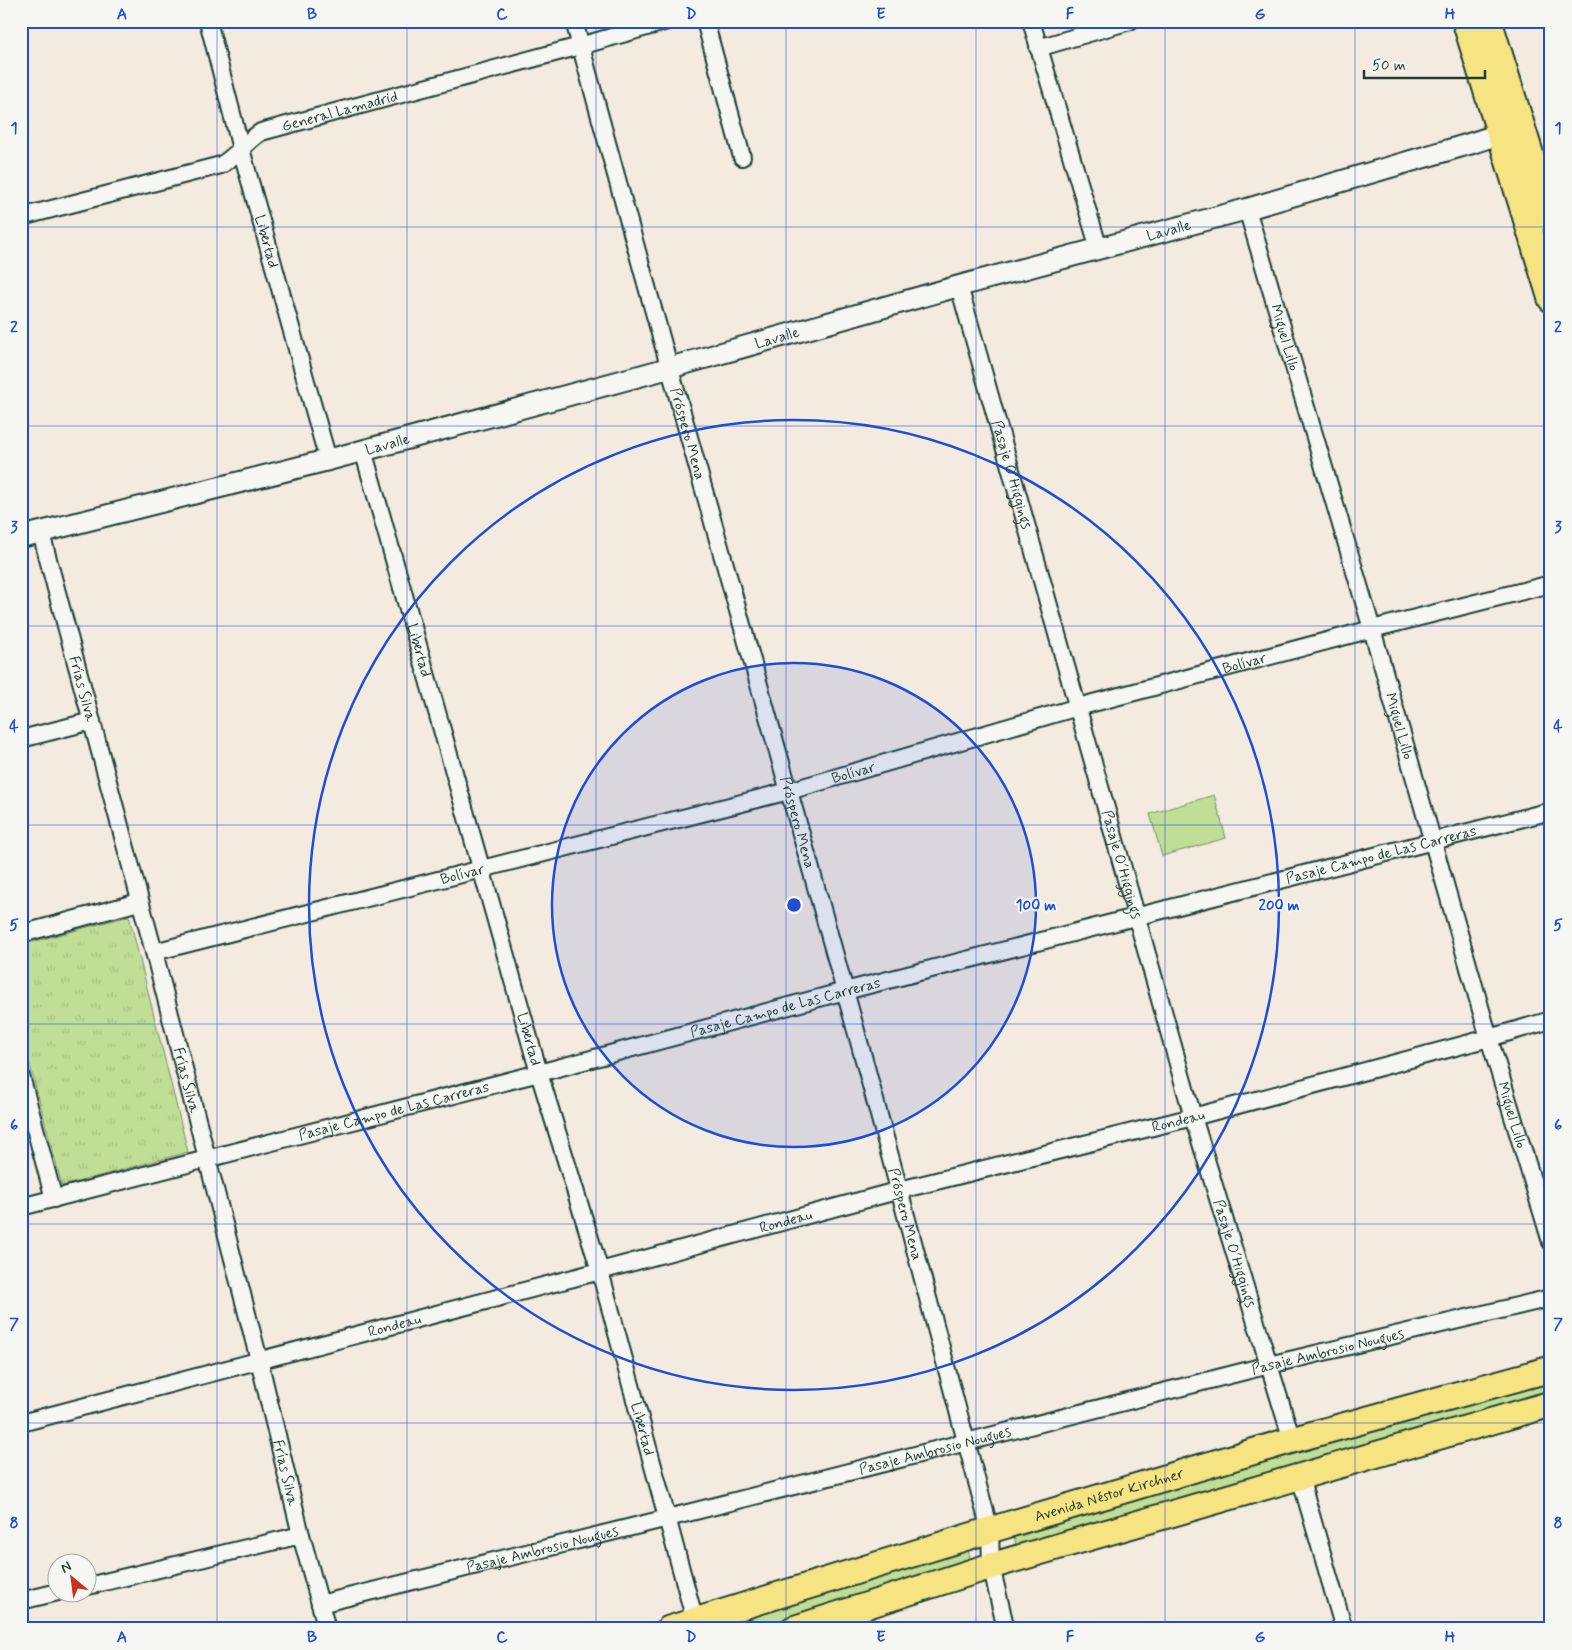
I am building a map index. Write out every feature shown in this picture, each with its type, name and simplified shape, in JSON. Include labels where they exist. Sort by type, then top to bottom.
[{"type":"main road","points":[[1465,21],[1551,299]]},
{"type":"main road","points":[[1489,21],[1549,210]]},
{"type":"main road","name":"Avenida Néstor Kirchner","points":[[669,1629],[696,1625],[990,1530],[1292,1440],[1551,1369]]},
{"type":"main road","points":[[793,1629],[991,1566],[1551,1404]]},
{"type":"street","name":"Libertad","points":[[208,21],[241,149],[328,460]]},
{"type":"street","name":"Próspero Mena","points":[[574,21],[669,368],[900,1190],[990,1530],[991,1566],[1006,1629]]},
{"type":"street","name":"General Lamadrid","points":[[21,217],[221,165],[233,158],[251,138],[261,132],[668,21]]},
{"type":"street","points":[[705,21],[742,157]]},
{"type":"street","points":[[1031,21],[1099,249]]},
{"type":"street","points":[[1038,48],[1130,21]]},
{"type":"street","points":[[1500,134],[1509,122],[1515,107]]},
{"type":"street","name":"Lavalle","points":[[21,537],[328,460],[669,368],[959,286],[1247,209],[1500,134]]},
{"type":"street","points":[[1516,189],[1549,210]]},
{"type":"street","name":"Miguel Lillo","points":[[1247,209],[1372,629],[1489,1038],[1551,1242]]},
{"type":"street","name":"Pasaje O´Higgings","points":[[959,286],[1193,1117],[1292,1440]]},
{"type":"street","name":"Libertad","points":[[363,450],[539,1073],[600,1271],[696,1625]]},
{"type":"street","name":"Frías Silva","points":[[41,533],[154,952],[259,1360],[301,1535],[327,1629]]},
{"type":"street","name":"Bolívar","points":[[154,952],[789,791],[1078,707],[1551,584]]},
{"type":"street","points":[[21,739],[92,721]]},
{"type":"street","name":"Pasaje Campo de Las Carreras","points":[[21,1207],[539,1073],[845,991],[1551,811]]},
{"type":"street","points":[[21,934],[140,902]]},
{"type":"street","name":"Rondeau","points":[[21,1423],[900,1190],[1193,1117],[1551,1020]]},
{"type":"street","points":[[21,1076],[54,1199]]},
{"type":"street","name":"Pasaje Ambrosio Nougues","points":[[320,1604],[668,1518],[1269,1365],[1551,1298]]},
{"type":"street","points":[[1300,1477],[1344,1629]]},
{"type":"street","points":[[98,1584],[301,1535]]},
{"type":"street","points":[[21,1601],[48,1594]]},
{"type":"green space","points":[[1214,795],[1226,838],[1162,856],[1150,814]]},
{"type":"green space","points":[[129,916],[188,1152],[62,1186],[21,1032],[21,945]]},
{"type":"green space","points":[[1551,1380],[1551,1398],[1017,1551],[1014,1535]]},
{"type":"green space","points":[[968,1548],[972,1568],[771,1629],[726,1629],[723,1621]]}]
